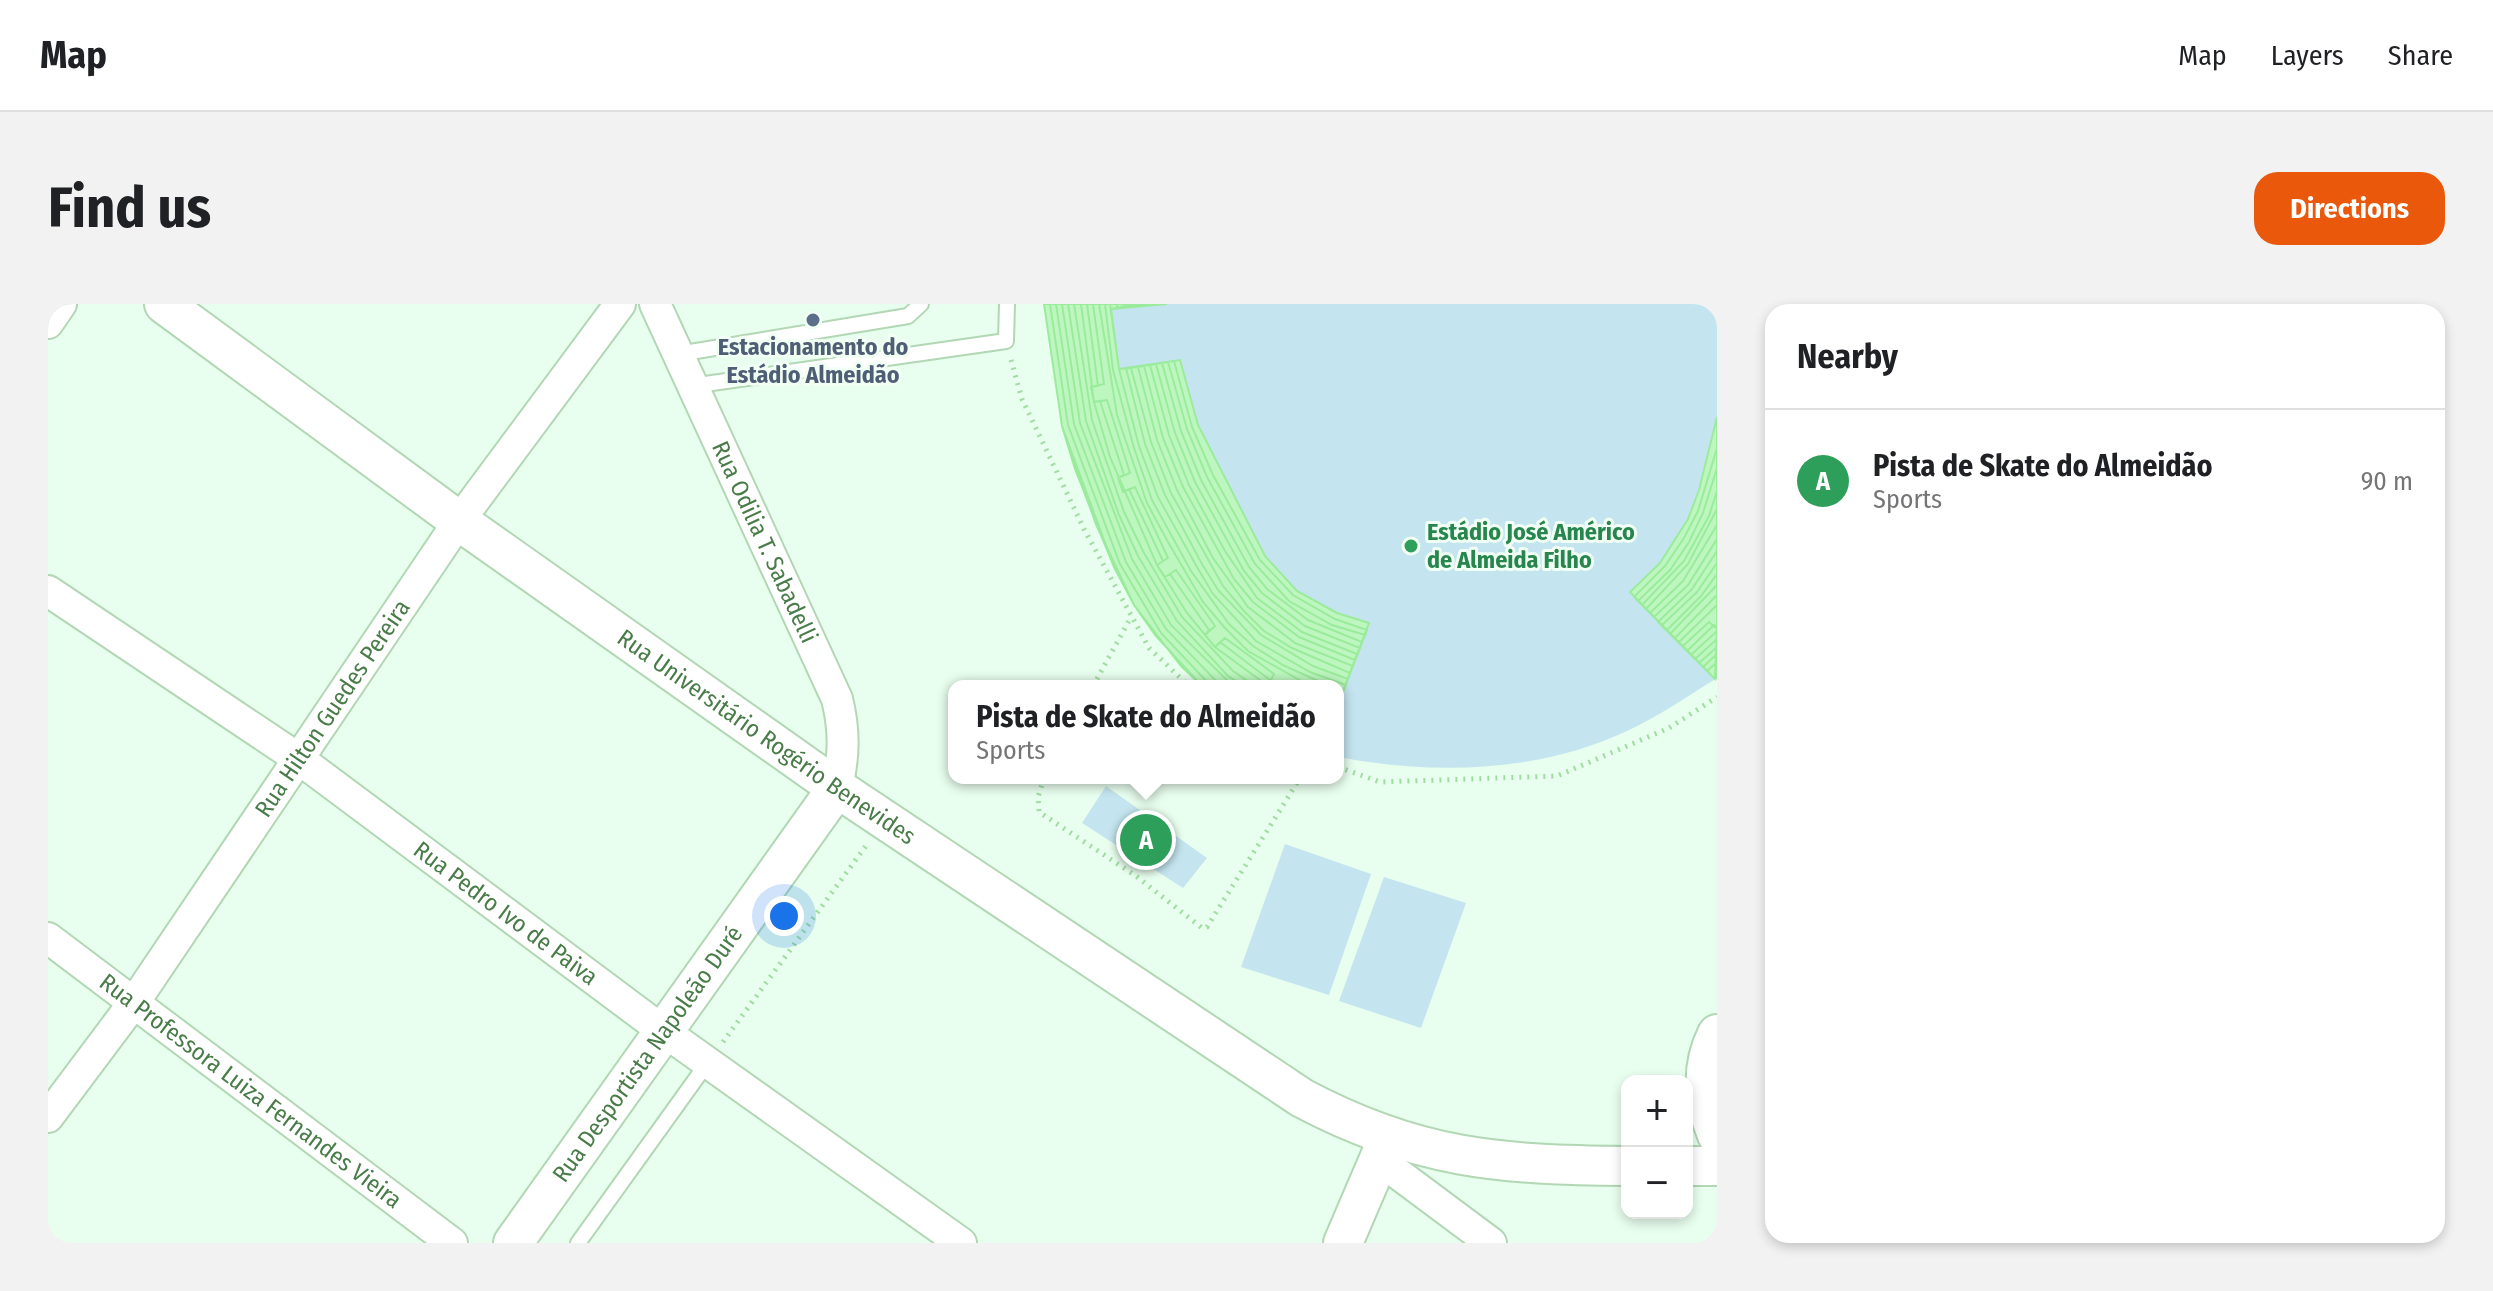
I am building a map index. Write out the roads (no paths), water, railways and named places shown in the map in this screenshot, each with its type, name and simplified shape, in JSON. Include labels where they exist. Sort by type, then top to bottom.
[{"type":"street","points":[[48,323],[61,304]]},
{"type":"street","name":"Rua Universitário Rogério Benevides","points":[[164,304],[459,521],[837,788],[1302,1098],[1349,1123],[1383,1148],[1540,1165]]},
{"type":"street","name":"Rua Hilton Guedes Pereira","points":[[48,1117],[135,1001],[459,521],[620,304]]},
{"type":"street","name":"Rua Odilia T. Sabadelli","points":[[655,304],[837,699],[844,736],[837,788]]},
{"type":"street","name":"Rua Pedro Ivo de Paiva","points":[[48,591],[299,759],[662,1030],[961,1243]]},
{"type":"street","name":"Rua Desportista Napoleão Duré","points":[[513,1243],[837,788]]},
{"type":"street","name":"Rua Professora Luiza Fernandes Vieira","points":[[48,938],[452,1243]]},
{"type":"street","points":[[1717,1034],[1695,1088],[1717,1135]]},
{"type":"street","points":[[1540,1165],[1621,1143]]},
{"type":"street","points":[[1343,1243],[1383,1148],[1491,1243]]},
{"type":"street","points":[[1540,1165],[1621,1166]]},
{"type":"street","points":[[1693,1166],[1717,1166]]},
{"type":"lane","points":[[678,354],[908,316],[921,304]]},
{"type":"lane","points":[[691,386],[1006,341],[1007,304]]},
{"type":"lane","points":[[578,1243],[708,1062]]},
{"type":"place","name":"Estacionamento do Estádio Almeidão","points":[[813,320]]},
{"type":"place","name":"Estádio José Américo de Almeida Filho","points":[[1411,546]]},
{"type":"place","name":"Pista de Skate do Almeidão","points":[[1146,840]]}]
